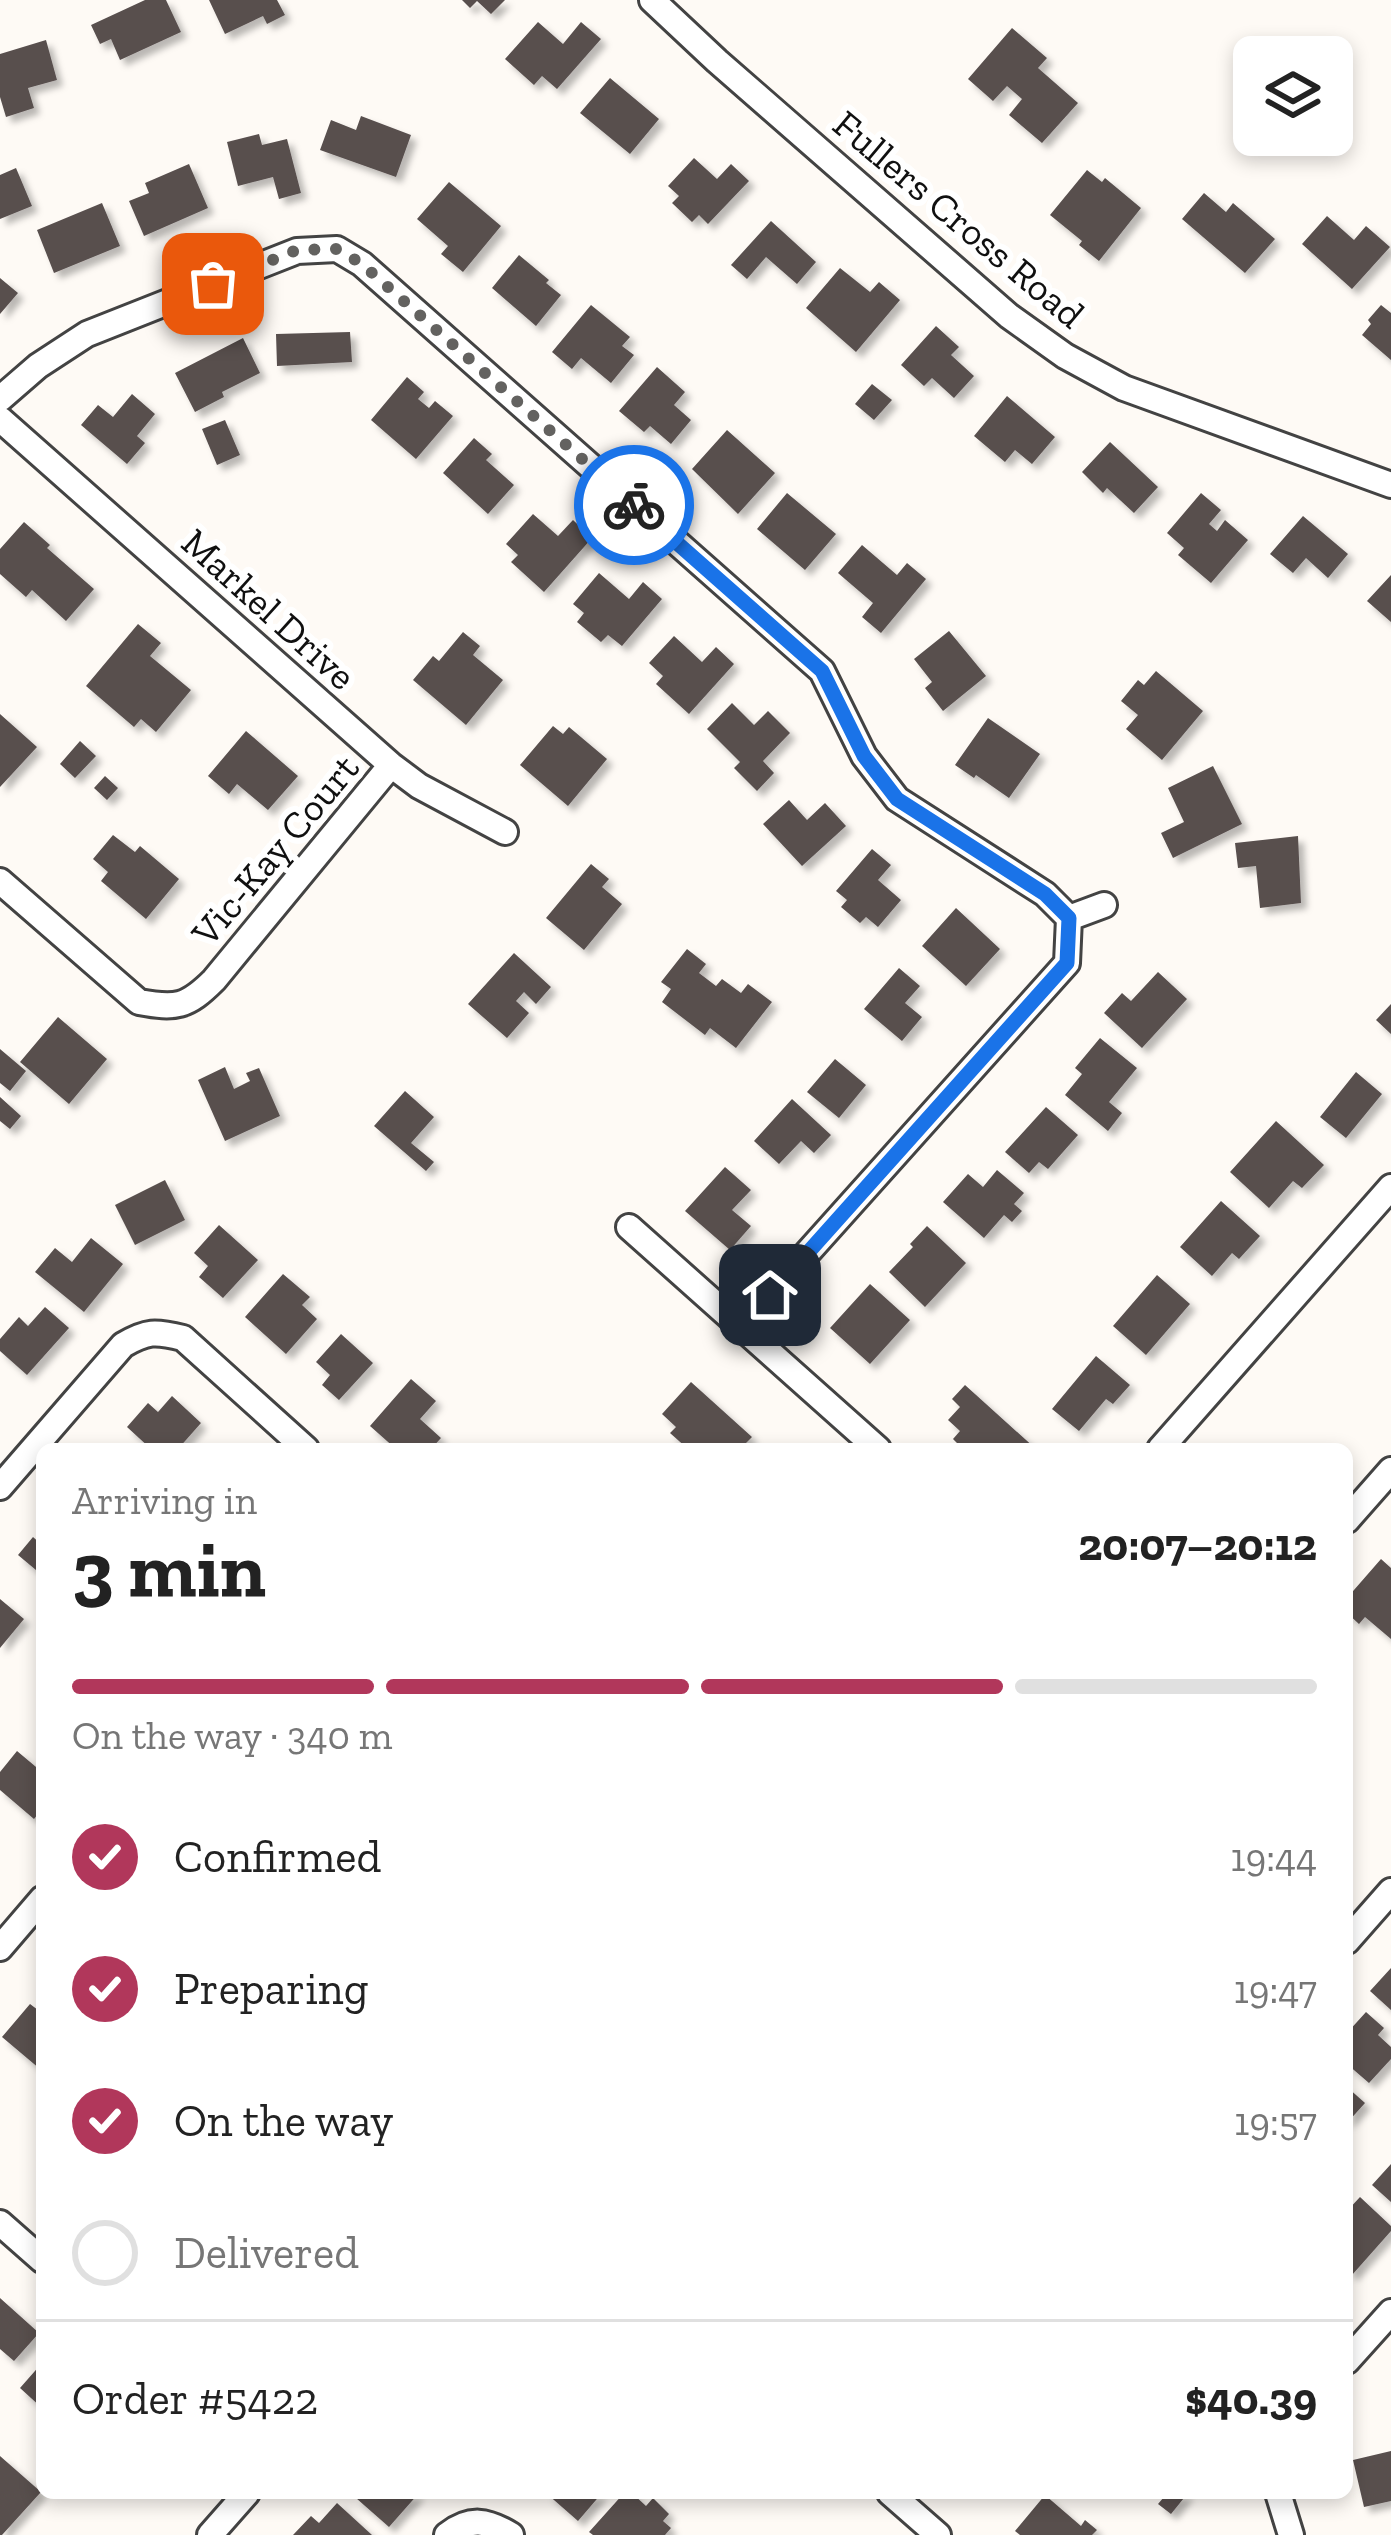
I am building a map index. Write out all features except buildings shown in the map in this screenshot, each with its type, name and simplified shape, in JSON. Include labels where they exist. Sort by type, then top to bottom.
[{"type":"street","name":"Fullers Cross Road","points":[[652,0],[1009,316],[1065,356],[1124,388],[1391,485]]},
{"type":"street","points":[[0,399],[38,366],[87,334],[297,250],[337,249],[362,264],[822,671],[864,756],[897,799],[1045,894],[1069,918],[1067,963],[740,1328]]},
{"type":"street","name":"Markel Drive","points":[[0,419],[391,765],[419,786],[505,832]]},
{"type":"street","name":"Vic-Kay Court","points":[[0,881],[140,1002],[169,1008],[197,997],[214,980],[391,765]]},
{"type":"street","points":[[1069,918],[1104,905]]},
{"type":"street","points":[[1165,1443],[1391,1186]]},
{"type":"street","points":[[629,1226],[871,1443]]},
{"type":"street","points":[[38,1443],[123,1345],[144,1333],[163,1333],[183,1338],[299,1443]]},
{"type":"street","points":[[0,1487],[36,1445]]},
{"type":"street","points":[[1353,1513],[1391,1470]]},
{"type":"street","points":[[1353,1934],[1391,1891]]},
{"type":"street","points":[[0,1948],[36,1906]]},
{"type":"street","points":[[0,2224],[36,2255]]},
{"type":"street","points":[[1353,2355],[1391,2312]]},
{"type":"street","points":[[209,2535],[242,2499]]},
{"type":"street","points":[[897,2499],[938,2535]]},
{"type":"street","points":[[1280,2499],[1291,2535]]},
{"type":"street","points":[[447,2535],[466,2522],[482,2520],[511,2535]]},
{"type":"way so far","points":[[213,284],[297,250],[337,249],[362,264],[634,505]]},
{"type":"route","points":[[634,505],[822,671],[864,756],[897,799],[1045,894],[1069,918],[1067,963],[770,1295]]}]
